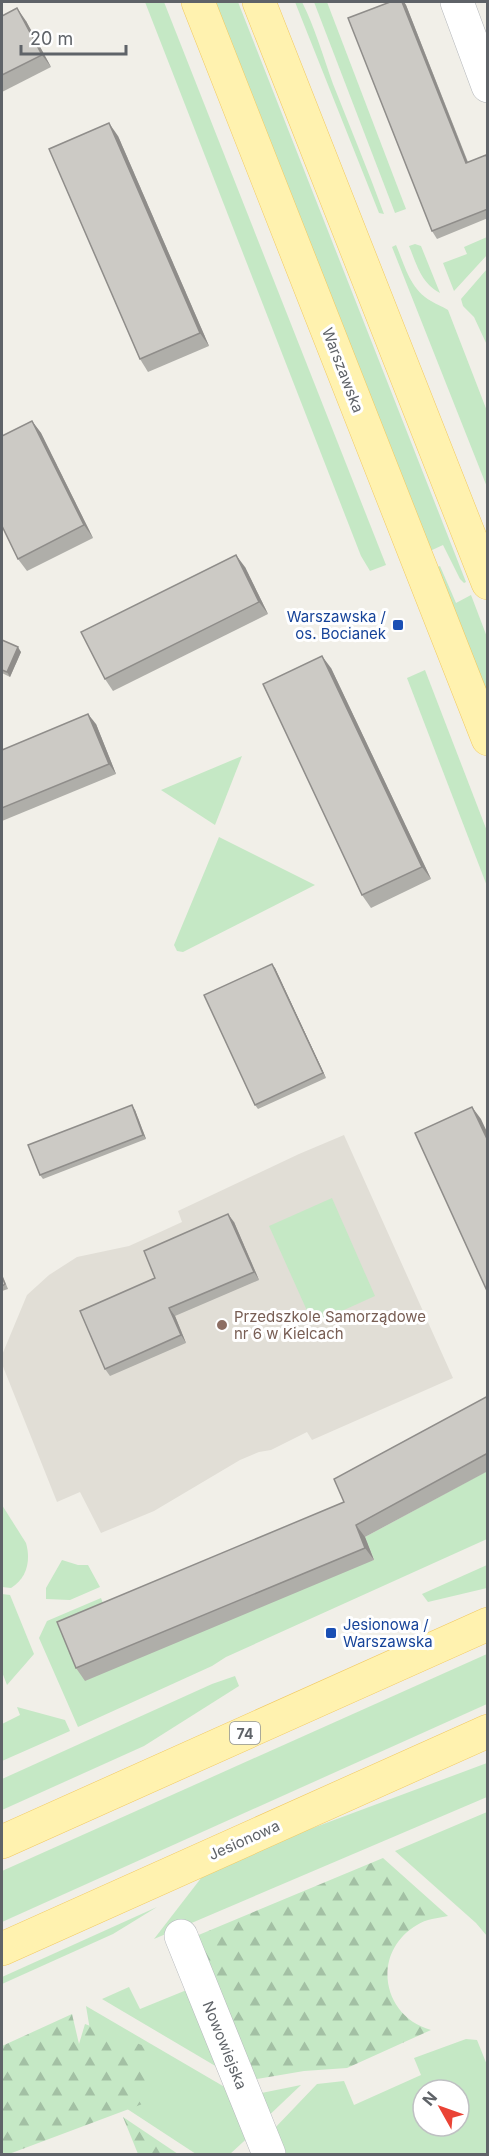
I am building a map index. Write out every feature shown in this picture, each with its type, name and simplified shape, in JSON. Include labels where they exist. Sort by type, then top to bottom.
[{"type":"main road","name":"Warszawska","points":[[198,2],[488,739]]},
{"type":"main road","points":[[259,2],[488,583]]},
{"type":"main road","name":"74","points":[[2,1842],[488,1624]]},
{"type":"main road","name":"Jesionowa","points":[[2,1949],[488,1731]]},
{"type":"street","points":[[457,2],[488,86]]},
{"type":"street","name":"Nowowiejska","points":[[182,1936],[269,2154]]},
{"type":"shaded area","name":"Przedszkole Samorządowe nr 6 w Kielcach","points":[[344,1135],[453,1378],[312,1440],[307,1432],[271,1450],[240,1460],[154,1511],[101,1533],[80,1492],[57,1502],[2,1364],[2,1355],[27,1295],[49,1275],[77,1257],[129,1246],[158,1233],[182,1222],[178,1211]]},
{"type":"green space","points":[[145,2],[164,2],[386,565],[370,571],[361,556]]},
{"type":"green space","points":[[214,2],[238,2],[466,582],[464,583],[443,545],[430,551]]},
{"type":"green space","points":[[295,2],[302,2],[311,22],[384,214],[379,213]]},
{"type":"green space","points":[[314,2],[327,2],[406,209],[395,213]]},
{"type":"green space","points":[[487,237],[487,255],[454,291],[443,263],[467,254],[464,247]]},
{"type":"green space","points":[[415,244],[421,246],[440,293],[428,284],[420,273],[409,246]]},
{"type":"green space","points":[[396,245],[413,284],[424,296],[448,310],[487,411],[487,487],[392,247]]},
{"type":"green space","points":[[487,269],[487,345],[474,317],[463,306],[461,299]]},
{"type":"green space","points":[[440,566],[456,603],[471,595],[487,637],[487,701],[435,568]]},
{"type":"green space","points":[[425,670],[487,831],[487,886],[407,678]]},
{"type":"green space","points":[[242,756],[215,825],[161,790]]},
{"type":"green space","points":[[219,837],[315,885],[183,952],[177,951],[174,945]]},
{"type":"green space","points":[[332,1198],[375,1296],[313,1324],[269,1226]]},
{"type":"green space","points":[[487,1471],[487,1539],[78,1727],[39,1638],[47,1621],[101,1598],[108,1617],[374,1560],[365,1537]]},
{"type":"green space","points":[[2,1505],[26,1543],[28,1556],[24,1574],[11,1588],[2,1587]]},
{"type":"green space","points":[[62,1560],[78,1565],[88,1565],[100,1587],[70,1600],[46,1599],[46,1588]]},
{"type":"green space","points":[[487,1565],[487,1588],[428,1602],[422,1594]]},
{"type":"green space","points":[[2,1594],[10,1595],[34,1654],[7,1685],[2,1672]]},
{"type":"green space","points":[[487,1654],[487,1704],[2,1922],[2,1871]]},
{"type":"green space","points":[[235,1676],[239,1686],[144,1746],[2,1810],[2,1779],[212,1684]]},
{"type":"green space","points":[[17,1707],[65,1720],[70,1731],[2,1761],[2,1724],[20,1715]]},
{"type":"green space","points":[[487,1763],[487,1797],[154,1939],[205,1873],[302,1832]]},
{"type":"green space","points":[[487,1812],[487,1936],[476,1923],[395,1851]]},
{"type":"green space","points":[[383,1858],[448,1916],[421,1923],[402,1937],[393,1951],[388,1966],[388,1982],[392,1998],[401,2011],[414,2023],[431,2030],[347,2068],[304,2071],[246,2081],[189,1939]]},
{"type":"green space","points":[[157,1907],[113,1934],[2,1984],[2,1977]]},
{"type":"green space","points":[[129,1987],[140,2009],[194,1987],[234,2077],[102,1999]]},
{"type":"green space","points":[[86,2006],[240,2096],[255,2131],[230,2154],[196,2154],[112,2099],[101,2096]]},
{"type":"green space","points":[[72,2014],[79,2044],[85,2024],[147,2047],[145,2103],[9,2154],[2,2154],[2,2046]]},
{"type":"green space","points":[[466,2039],[477,2040],[487,2065],[487,2154],[281,2154],[273,2130],[317,2084],[344,2081],[354,2105],[411,2079],[411,2138],[471,2138],[471,2078],[414,2078],[421,2075],[414,2058]]},
{"type":"green space","points":[[301,2085],[261,2123],[251,2095]]},
{"type":"green space","points":[[123,2117],[178,2154],[138,2154]]},
{"type":"building","points":[[390,2],[402,2],[466,163],[486,155],[488,160],[488,209],[432,231],[348,18]]},
{"type":"building","points":[[17,8],[42,55],[2,75],[2,16]]},
{"type":"building","points":[[109,123],[200,333],[140,359],[49,149]]},
{"type":"building","points":[[32,421],[84,525],[18,559],[2,526],[2,436]]},
{"type":"building","points":[[236,555],[259,602],[105,679],[81,632]]},
{"type":"building","points":[[2,640],[18,647],[7,672],[2,670]]},
{"type":"building","points":[[322,656],[422,867],[362,895],[263,684]]},
{"type":"building","points":[[88,714],[109,764],[2,808],[2,750]]},
{"type":"building","points":[[272,964],[323,1073],[255,1105],[204,995]]},
{"type":"building","points":[[132,1105],[143,1135],[40,1175],[28,1145]]},
{"type":"building","points":[[472,1107],[488,1141],[488,1293],[415,1133]]},
{"type":"building","points":[[228,1214],[254,1272],[169,1308],[181,1335],[105,1369],[80,1311],[155,1278],[144,1251]]},
{"type":"building","points":[[488,1396],[488,1453],[356,1525],[365,1548],[76,1668],[57,1622],[344,1502],[334,1479]]},
{"type":"place","name":"Warszawska / os. Bocianek","points":[[398,625]]},
{"type":"place","name":"Przedszkole Samorządowe nr 6 w Kielcach","points":[[222,1325]]},
{"type":"place","name":"Jesionowa / Warszawska","points":[[331,1633]]}]
